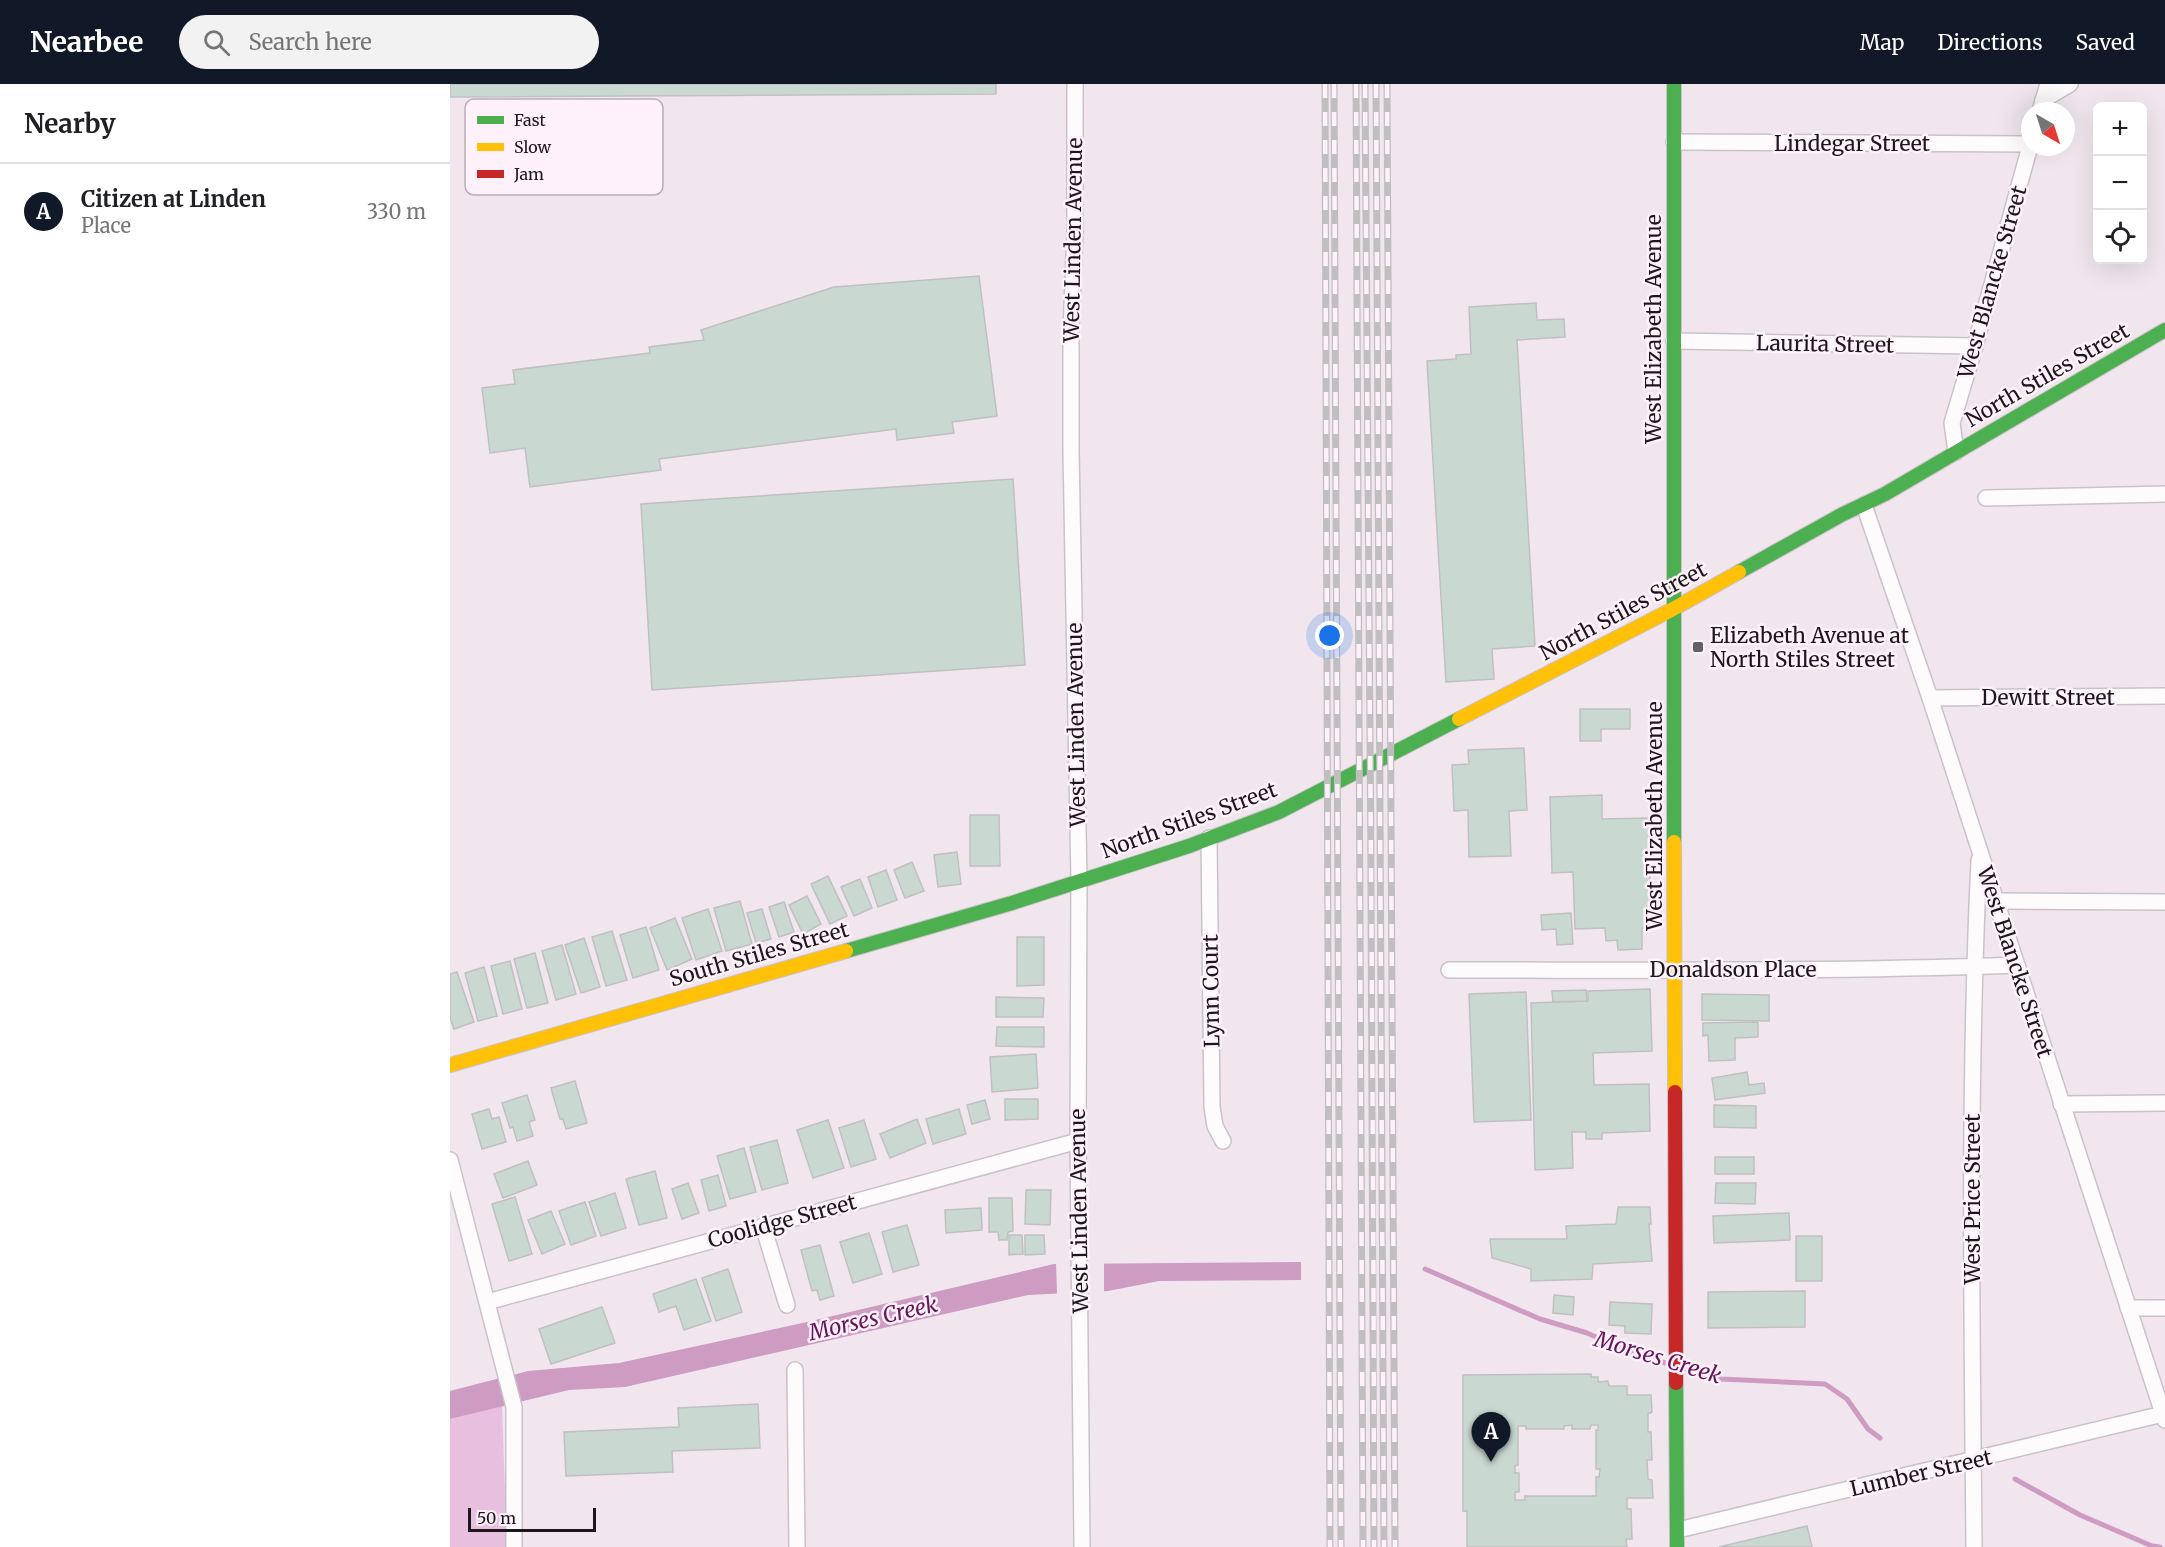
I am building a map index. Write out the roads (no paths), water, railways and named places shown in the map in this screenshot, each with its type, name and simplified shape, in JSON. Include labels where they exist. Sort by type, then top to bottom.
[{"type":"main road","name":"West Elizabeth Avenue","points":[[1674,84],[1673,609],[1677,1547]]},
{"type":"main road","name":"North Stiles Street","points":[[1079,881],[1279,812],[1673,609],[1843,514],[1864,505],[2165,330]]},
{"type":"main road","name":"South Stiles Street","points":[[450,1065],[1012,903],[1079,881]]},
{"type":"street","name":"West Linden Avenue","points":[[1075,84],[1071,451],[1079,881],[1078,1141],[1082,1547]]},
{"type":"street","points":[[2043,102],[2048,84]]},
{"type":"street","points":[[2047,102],[2070,84]]},
{"type":"street","name":"Lindegar Street","points":[[1674,142],[2021,145]]},
{"type":"street","name":"West Blancke Street","points":[[1956,452],[1952,423],[2027,156]]},
{"type":"street","name":"Laurita Street","points":[[1674,341],[1975,346]]},
{"type":"street","points":[[1986,498],[2165,494]]},
{"type":"street","name":"West Blancke Street","points":[[1864,505],[1930,698],[2164,1417]]},
{"type":"street","name":"Dewitt Street","points":[[1930,698],[2165,696]]},
{"type":"street","name":"Lynn Court","points":[[1209,838],[1212,1107],[1215,1126],[1223,1141]]},
{"type":"street","name":"West Price Street","points":[[1974,1547],[1972,1154],[1974,967],[1980,851]]},
{"type":"street","points":[[1996,901],[2165,902]]},
{"type":"street","name":"Donaldson Place","points":[[1449,970],[1676,970],[2017,965]]},
{"type":"street","points":[[2061,1104],[2165,1103]]},
{"type":"street","name":"Coolidge Street","points":[[487,1302],[1078,1141]]},
{"type":"street","points":[[450,1160],[514,1407],[514,1547]]},
{"type":"street","points":[[763,1226],[787,1305]]},
{"type":"street","points":[[2128,1308],[2165,1308]]},
{"type":"street","points":[[795,1370],[797,1547]]},
{"type":"street","name":"Lumber Street","points":[[1678,1530],[2164,1417]]},
{"type":"water","points":[[1301,1262],[1301,1280],[1159,1281],[1108,1291],[1028,1295],[625,1387],[569,1390],[450,1419],[450,1391],[528,1371],[619,1363],[1054,1264]]},
{"type":"waterway","name":"Morses Creek","points":[[1425,1269],[1540,1319],[1587,1333],[1636,1355],[1673,1365]]},
{"type":"waterway","name":"Morses Creek","points":[[1682,1368],[1721,1379],[1825,1384],[1847,1399],[1868,1429],[1880,1438]]},
{"type":"waterway","name":"Morses Creek","points":[[2015,1479],[2080,1515],[2152,1546],[2160,1547]]},
{"type":"railway","points":[[1325,84],[1330,1547]]},
{"type":"railway","points":[[1334,84],[1341,1547]]},
{"type":"railway","points":[[1356,84],[1363,1547]]},
{"type":"railway","points":[[1365,84],[1374,1547]]},
{"type":"railway","points":[[1376,84],[1384,1547]]},
{"type":"railway","points":[[1387,84],[1395,1547]]},
{"type":"place","name":"Elizabeth Avenue at North Stiles Street","points":[[1698,647]]},
{"type":"place","name":"Citizen at Linden","points":[[1491,1462]]}]
